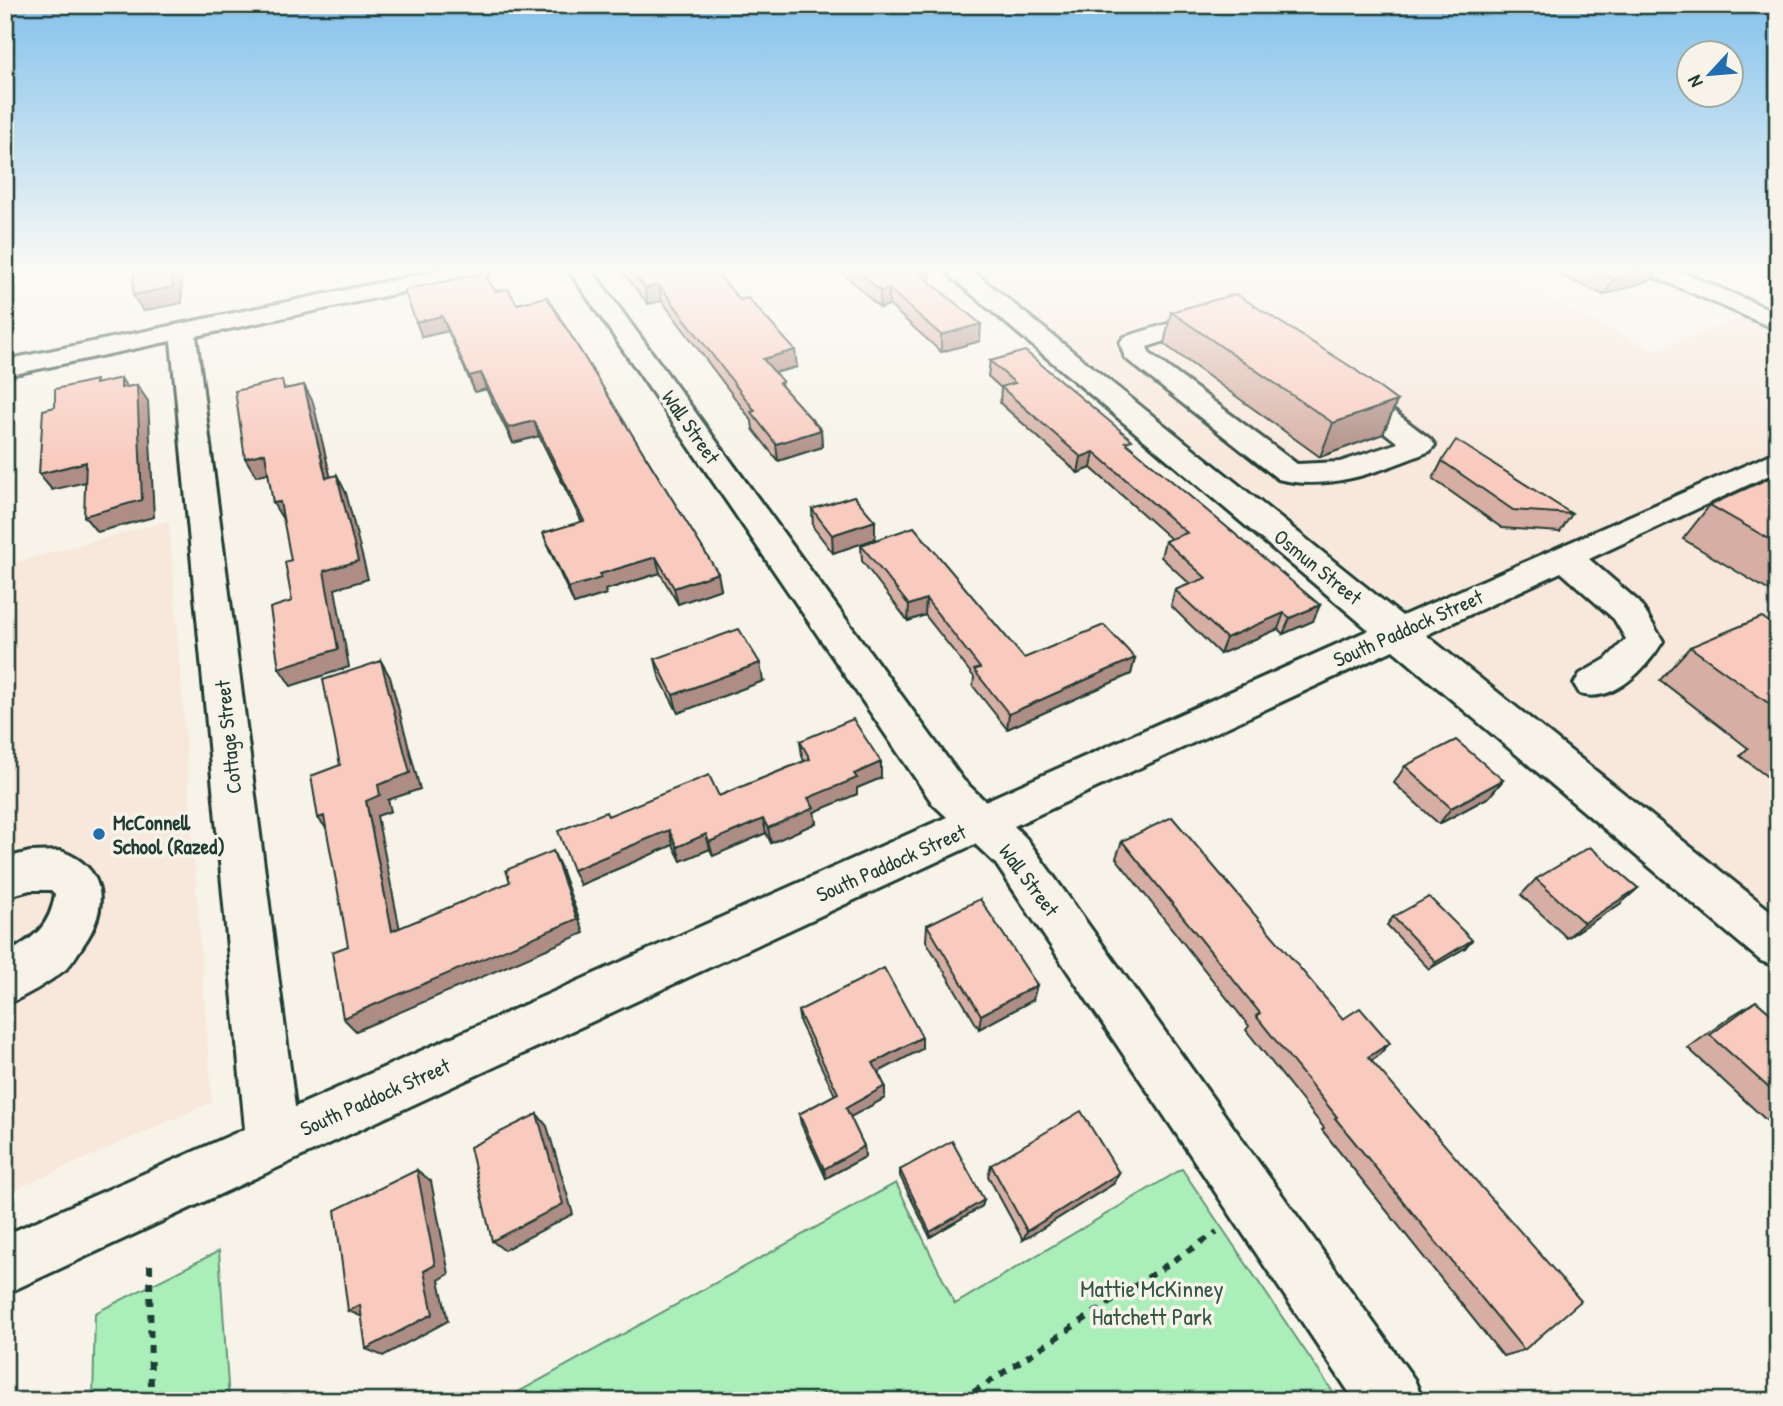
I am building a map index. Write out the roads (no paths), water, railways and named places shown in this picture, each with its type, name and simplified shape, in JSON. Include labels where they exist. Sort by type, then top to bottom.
[{"type":"street","points":[[5,368],[166,335]]},
{"type":"street","name":"Cottage Street","points":[[183,335],[273,1143]]},
{"type":"street","name":"Wall Street","points":[[625,335],[948,792],[1012,851],[1392,1401]]},
{"type":"street","name":"Osmun Street","points":[[1036,335],[1778,946]]},
{"type":"street","points":[[1160,335],[1133,343],[1138,358],[1289,473],[1315,476],[1350,471],[1420,445],[1388,424],[1276,335]]},
{"type":"street","name":"South Paddock Street","points":[[5,1265],[1778,460]]},
{"type":"street","points":[[1230,495],[1289,487],[1289,473]]},
{"type":"street","points":[[1565,557],[1627,611],[1645,641],[1619,669],[1593,684]]},
{"type":"street","points":[[5,878],[30,871],[61,870],[78,888],[74,921],[51,952],[5,982]]},
{"type":"place","name":"McConnell School (Razed)","points":[[99,834]]},
{"type":"park label","name":"Mattie McKinney Hatchett Park","points":[[1152,1302]]}]
